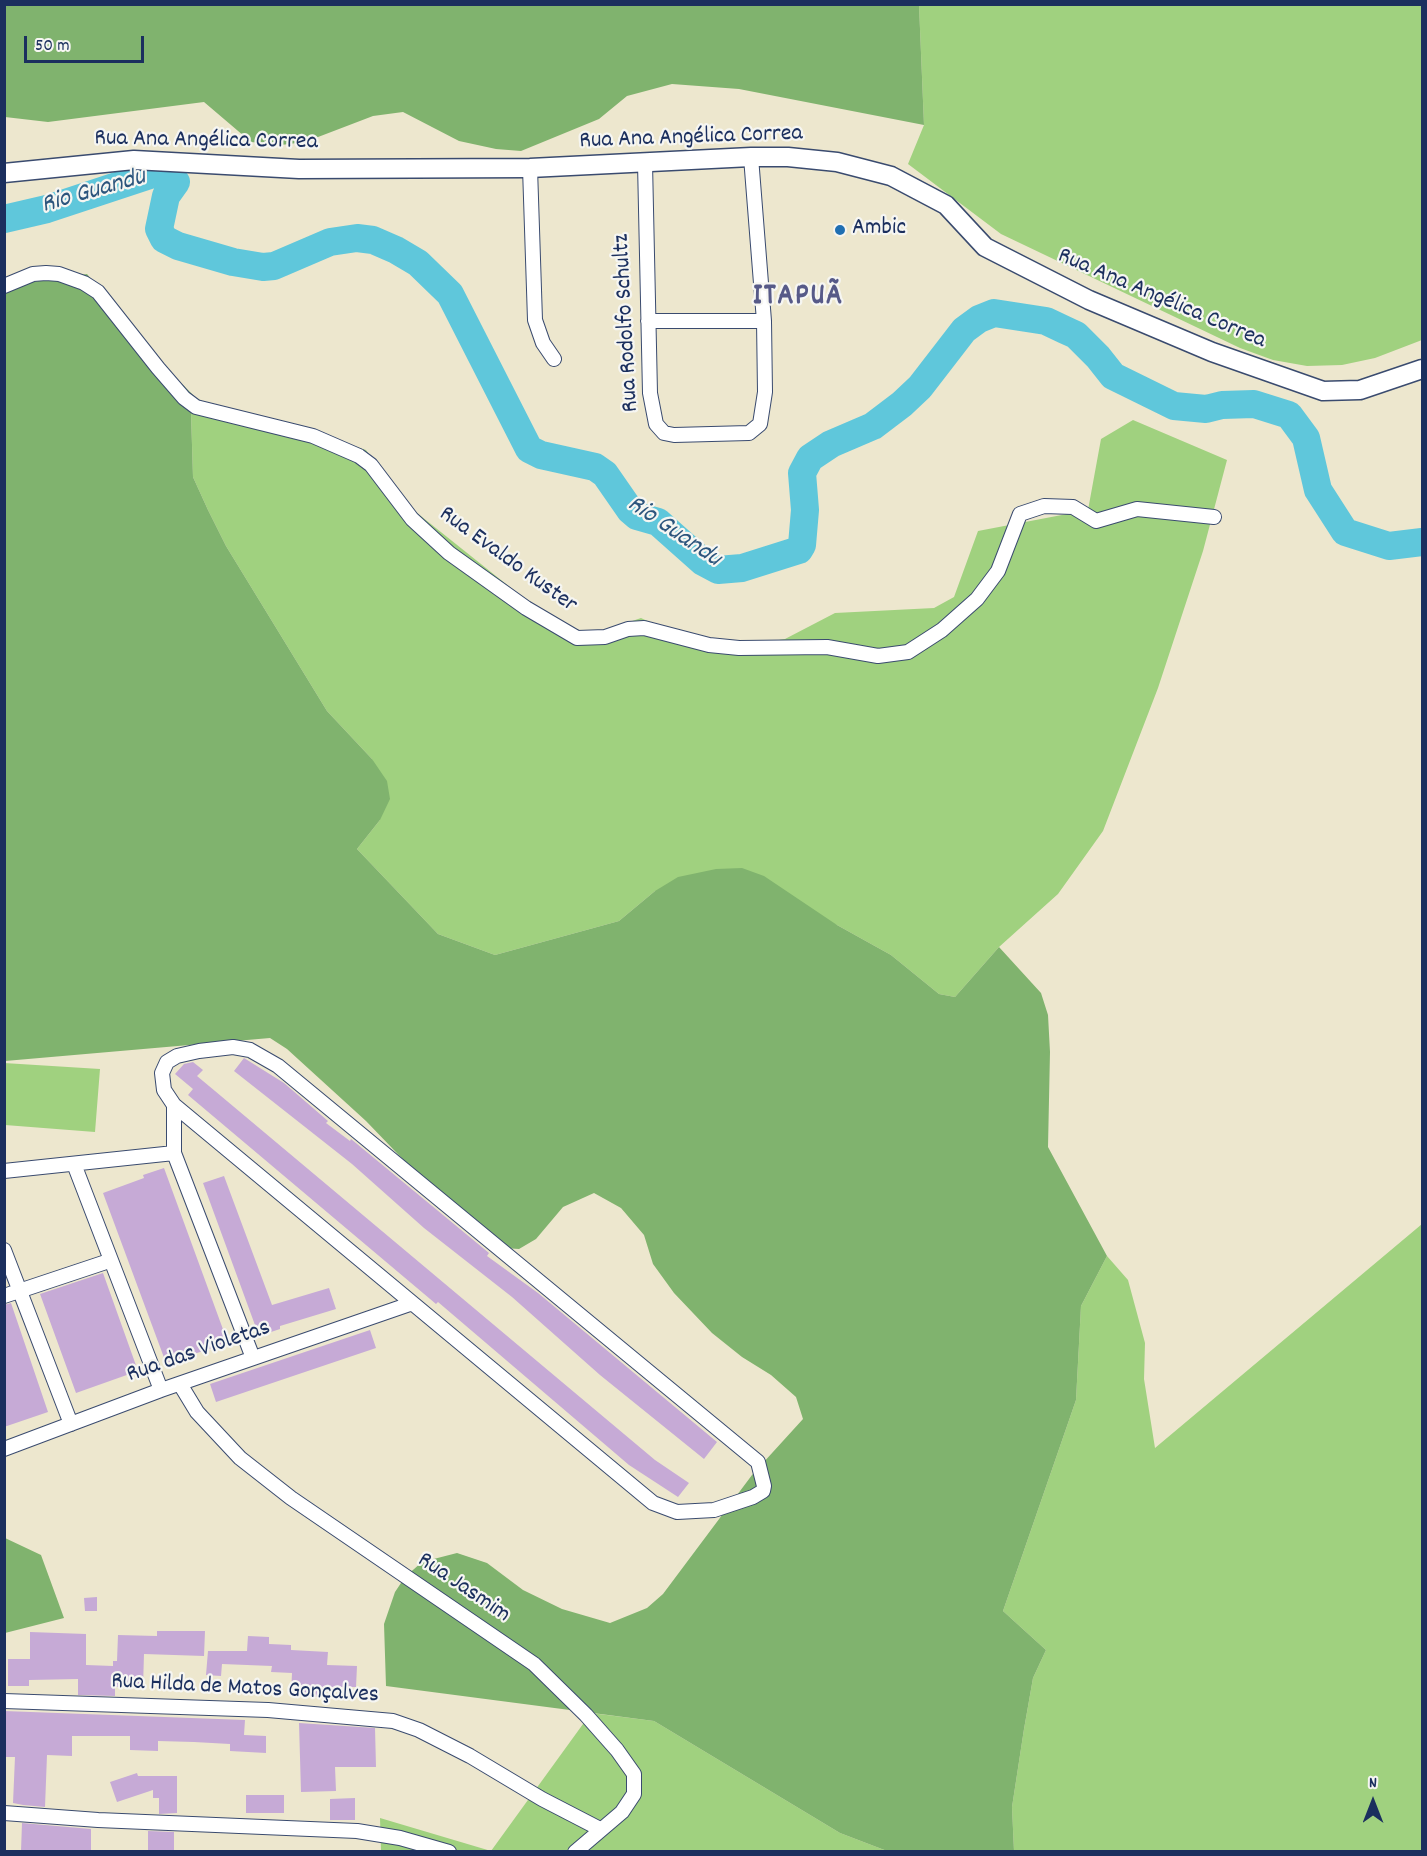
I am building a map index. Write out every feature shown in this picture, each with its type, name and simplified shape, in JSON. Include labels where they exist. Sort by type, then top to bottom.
[{"type":"street","name":"Rua Ana Angélica Correa","points":[[4,172],[134,160],[299,169],[530,168],[751,157],[788,157],[837,162],[891,176],[946,206],[985,247],[1089,300],[1212,352],[1323,391],[1360,390],[1422,369]]},
{"type":"street","name":"Rua Rodolfo Schultz","points":[[645,163],[648,321],[653,416],[660,430],[674,435],[749,433],[757,429],[762,416],[765,392],[764,321],[751,157]]},
{"type":"street","points":[[530,168],[535,320],[543,343],[554,359]]},
{"type":"street","name":"Rua Evaldo Kuster","points":[[4,286],[33,274],[46,273],[58,274],[84,283],[98,292],[158,368],[190,403],[211,412],[312,436],[359,456],[371,465],[412,519],[450,553],[526,608],[577,638],[605,637],[628,629],[644,628],[709,645],[739,648],[827,647],[878,656],[908,652],[942,630],[977,599],[998,571],[1020,514],[1044,506],[1073,507],[1096,521],[1137,509],[1214,518]]},
{"type":"street","points":[[648,321],[764,321]]},
{"type":"street","points":[[233,1047],[261,1054],[758,1462],[764,1482],[763,1491],[738,1504],[714,1510],[693,1513],[663,1509],[410,1304],[174,1105],[164,1090],[162,1080],[167,1062],[177,1056],[233,1047]]},
{"type":"street","points":[[174,1105],[174,1153],[253,1358]]},
{"type":"street","points":[[4,1171],[174,1153]]},
{"type":"street","points":[[74,1164],[109,1260],[161,1390]]},
{"type":"street","points":[[4,1250],[71,1424]]},
{"type":"street","points":[[4,1296],[109,1260]]},
{"type":"street","name":"Rua das Violetas","points":[[4,1449],[161,1390],[410,1304]]},
{"type":"street","name":"Rua Jasmim","points":[[180,1384],[197,1412],[240,1458],[291,1498],[534,1664],[586,1715],[617,1750],[636,1780],[631,1801],[575,1851]]},
{"type":"street","name":"Rua Hilda de Matos Gonçalves","points":[[4,1701],[268,1710],[393,1721],[419,1730],[470,1756],[542,1799],[600,1829]]},
{"type":"street","points":[[4,1813],[108,1821],[357,1831],[400,1838],[449,1851]]},
{"type":"green space","points":[[5,4],[919,5],[924,125],[739,89],[672,84],[627,96],[599,119],[521,151],[496,149],[459,141],[403,112],[373,116],[305,142],[281,145],[251,142],[204,102],[48,122],[5,117]]},
{"type":"green space","points":[[919,5],[1422,5],[1422,340],[1375,358],[1342,365],[1307,366],[1273,360],[1240,348],[1001,234],[908,164],[924,125]]},
{"type":"green space","points":[[87,274],[155,357],[196,398],[191,413],[193,477],[208,510],[226,546],[327,711],[372,759],[387,781],[390,799],[380,820],[357,849],[438,934],[495,955],[619,921],[655,891],[678,877],[716,869],[742,868],[764,876],[837,925],[891,955],[939,994],[955,997],[999,947],[1041,993],[1048,1015],[1050,1052],[1048,1147],[1107,1256],[1081,1306],[1076,1400],[1003,1611],[1046,1650],[1033,1678],[1024,1729],[1012,1807],[1014,1851],[887,1851],[840,1833],[654,1721],[386,1686],[384,1624],[395,1592],[405,1577],[422,1562],[457,1553],[487,1563],[523,1590],[562,1609],[610,1623],[647,1608],[663,1594],[752,1475],[803,1419],[796,1397],[771,1375],[742,1357],[712,1333],[674,1293],[653,1264],[644,1235],[621,1208],[594,1193],[563,1207],[536,1239],[519,1249],[503,1248],[418,1175],[366,1121],[287,1049],[270,1038],[5,1061],[4,286]]},
{"type":"green space","points":[[196,398],[221,410],[270,420],[366,450],[397,497],[531,604],[571,632],[600,632],[641,618],[662,628],[716,645],[747,645],[785,639],[835,613],[934,608],[954,597],[978,531],[1088,510],[1101,439],[1133,420],[1227,460],[1203,551],[1158,688],[1103,831],[1058,894],[999,947],[955,997],[939,994],[891,955],[837,925],[655,891],[619,921],[495,955],[438,934],[357,849],[380,820],[372,759],[327,711],[226,546],[208,510],[193,477],[191,412]]},
{"type":"green space","points":[[4,1063],[100,1069],[95,1132],[5,1125]]},
{"type":"green space","points":[[1422,1224],[1422,1851],[1014,1851],[1012,1807],[1024,1729],[1033,1678],[1046,1650],[1003,1611],[1076,1400],[1081,1306],[1107,1256],[1128,1280],[1145,1343],[1144,1379],[1155,1448]]},
{"type":"green space","points":[[5,1538],[41,1555],[64,1618],[5,1633]]},
{"type":"green space","points":[[591,1713],[654,1721],[840,1833],[887,1851],[491,1851]]},
{"type":"green space","points":[[380,1818],[491,1851],[381,1851]]},
{"type":"building","points":[[244,1058],[284,1083],[328,1121],[326,1123],[350,1141],[351,1139],[489,1253],[487,1256],[538,1293],[717,1442],[704,1459],[600,1375],[512,1297],[424,1228],[352,1164],[234,1071]]},
{"type":"building","points":[[193,1062],[203,1070],[197,1076],[655,1460],[689,1483],[678,1497],[629,1465],[438,1302],[436,1304],[188,1095],[193,1089],[175,1074],[184,1064]]},
{"type":"building","points":[[164,1168],[228,1343],[166,1363],[103,1193]]},
{"type":"building","points":[[224,1176],[272,1305],[329,1288],[336,1309],[280,1326],[280,1329],[259,1336],[203,1183]]},
{"type":"building","points":[[103,1273],[138,1371],[76,1393],[40,1294]]},
{"type":"building","points":[[11,1303],[48,1412],[4,1427],[4,1305]]},
{"type":"building","points":[[370,1330],[376,1348],[216,1402],[210,1384]]},
{"type":"building","points":[[97,1597],[97,1611],[85,1611],[84,1598]]},
{"type":"building","points":[[157,1631],[205,1631],[204,1656],[144,1654],[143,1687],[115,1687],[115,1696],[78,1695],[78,1679],[29,1680],[29,1686],[8,1686],[8,1659],[30,1659],[30,1632],[86,1634],[86,1665],[113,1666],[113,1661],[117,1661],[118,1635],[157,1636]]},
{"type":"building","points":[[248,1636],[269,1637],[269,1644],[291,1645],[291,1650],[328,1652],[327,1665],[357,1666],[356,1687],[326,1687],[326,1697],[291,1696],[292,1673],[271,1672],[272,1666],[222,1664],[221,1676],[206,1675],[208,1651],[247,1651]]},
{"type":"building","points":[[4,1711],[245,1720],[244,1735],[266,1736],[266,1753],[230,1751],[230,1744],[158,1741],[158,1751],[130,1750],[130,1736],[72,1736],[72,1756],[47,1755],[45,1807],[23,1805],[13,1803],[15,1757],[4,1757]]},
{"type":"building","points":[[299,1723],[375,1728],[376,1767],[335,1767],[336,1791],[301,1792]]},
{"type":"building","points":[[137,1773],[138,1776],[177,1776],[177,1813],[159,1814],[159,1798],[153,1798],[153,1790],[117,1802],[110,1782]]},
{"type":"building","points":[[246,1795],[284,1795],[284,1813],[246,1813]]},
{"type":"building","points":[[355,1798],[355,1820],[330,1820],[330,1799]]},
{"type":"building","points":[[22,1823],[91,1829],[91,1851],[21,1851]]},
{"type":"building","points":[[148,1831],[174,1832],[174,1851],[148,1851]]},
{"type":"waterway","name":"Rio Guandu","points":[[4,219],[47,209],[153,174],[170,177],[176,182],[166,196],[159,229],[164,239],[178,246],[233,262],[263,267],[274,266],[330,242],[357,238],[373,240],[396,250],[418,263],[450,294],[529,449],[541,455],[595,467],[605,474],[630,510],[637,516],[658,522],[703,562],[718,570],[742,568],[799,550],[802,545],[805,510],[802,473],[810,458],[831,444],[873,426],[902,404],[920,387],[964,330],[979,319],[994,313],[1046,321],[1076,335],[1113,376],[1174,406],[1206,409],[1222,405],[1254,404],[1289,415],[1306,438],[1318,490],[1345,532],[1389,546],[1422,542]]},
{"type":"place","name":"Ambic","points":[[840,230]]},
{"type":"district","name":"ITAPUÃ","points":[[798,299]]}]
